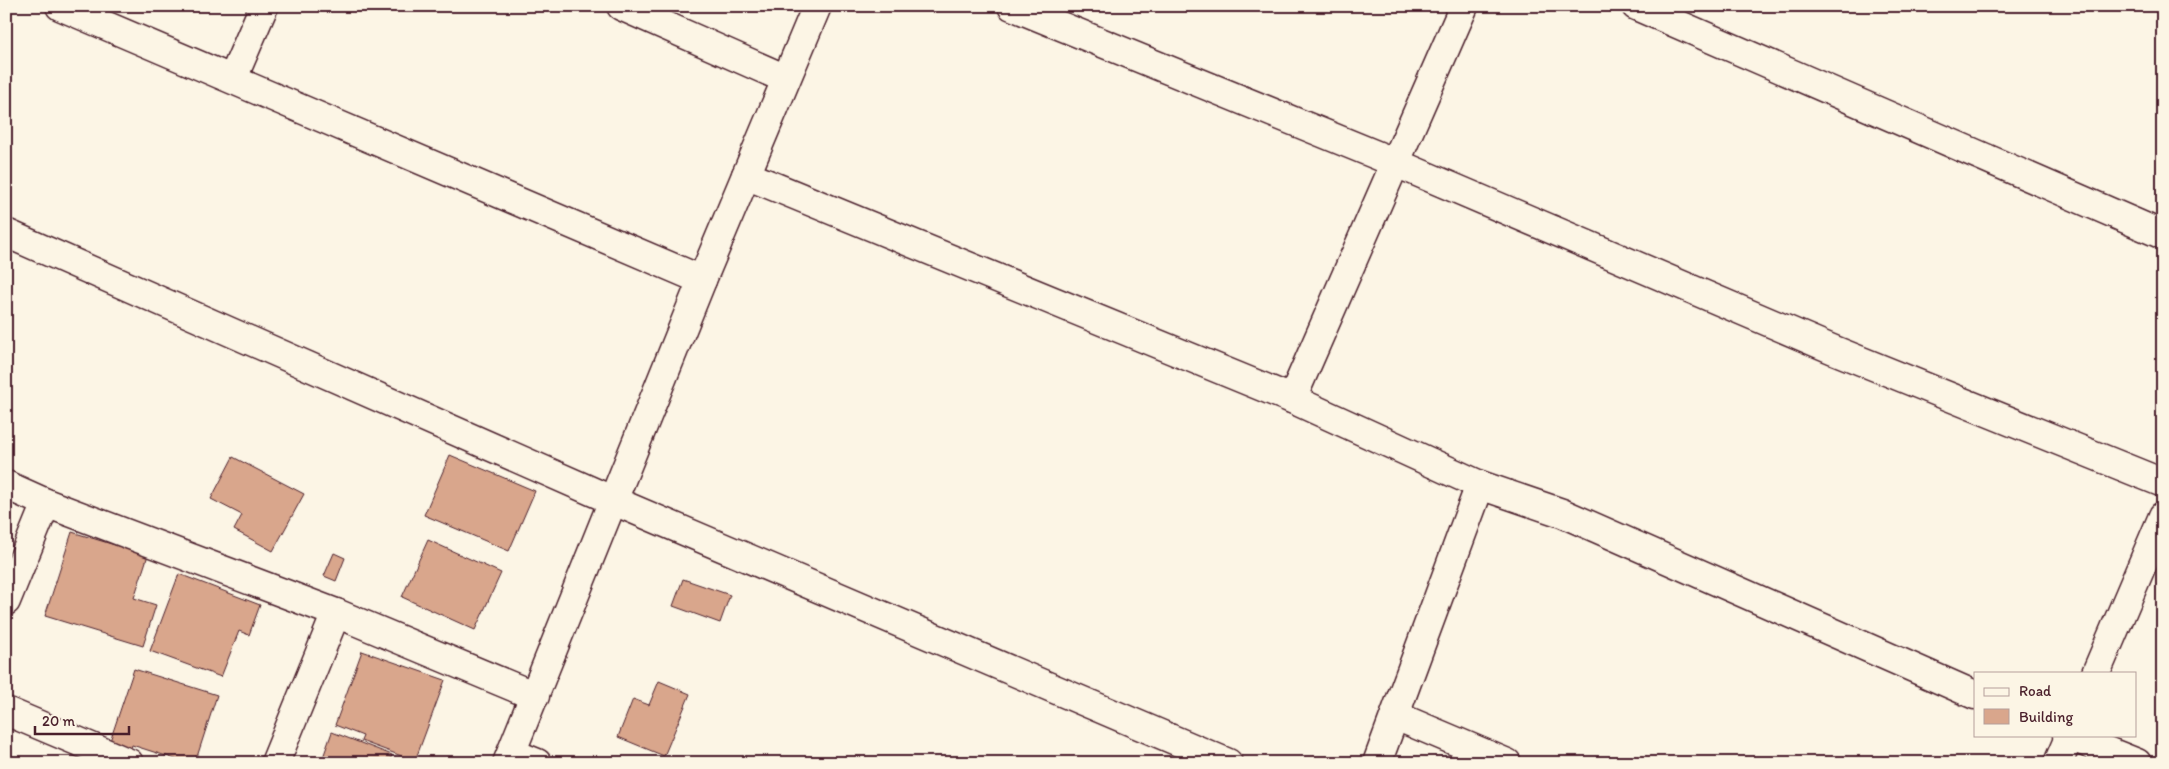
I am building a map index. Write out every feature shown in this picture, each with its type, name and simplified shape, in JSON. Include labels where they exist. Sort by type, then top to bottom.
[{"type":"street","points":[[60,6],[233,78],[702,280]]},
{"type":"street","points":[[233,78],[264,6]]},
{"type":"street","points":[[621,6],[786,79]]},
{"type":"street","points":[[537,763],[509,758],[702,280],[817,6]]},
{"type":"street","points":[[1012,6],[1396,163],[1834,350],[2163,484]]},
{"type":"street","points":[[1292,399],[1464,6]]},
{"type":"street","points":[[1636,6],[2163,235]]},
{"type":"street","points":[[746,175],[1292,399],[1480,485],[1562,513],[1974,695]]},
{"type":"street","points":[[6,233],[614,501],[1228,763]]},
{"type":"street","points":[[6,485],[46,503],[336,614],[535,696]]},
{"type":"street","points":[[1377,763],[1480,485]]},
{"type":"street","points":[[6,601],[46,503]]},
{"type":"street","points":[[2096,672],[2163,516]]},
{"type":"street","points":[[275,763],[336,614]]},
{"type":"street","points":[[6,711],[129,763]]},
{"type":"street","points":[[1396,716],[1507,763]]},
{"type":"street","points":[[2058,763],[2069,736],[2137,763]]},
{"type":"building","points":[[450,455],[535,491],[509,551],[424,515]]},
{"type":"building","points":[[233,457],[304,494],[273,551],[234,530],[242,515],[211,499]]},
{"type":"building","points":[[72,532],[148,555],[134,598],[156,605],[143,646],[45,616]]},
{"type":"building","points":[[428,540],[501,573],[475,630],[402,597]]},
{"type":"building","points":[[334,553],[345,558],[336,581],[324,576]]},
{"type":"building","points":[[179,574],[260,605],[249,635],[239,631],[221,677],[150,651]]},
{"type":"building","points":[[683,579],[730,595],[720,623],[673,606]]},
{"type":"building","points":[[362,651],[445,680],[415,761],[361,741],[363,736],[335,725]]},
{"type":"building","points":[[134,669],[217,695],[195,763],[188,763],[132,745],[130,750],[109,744]]},
{"type":"building","points":[[659,681],[690,694],[664,756],[618,737],[633,699],[649,705]]},
{"type":"building","points":[[332,732],[392,755],[389,763],[321,763]]}]
